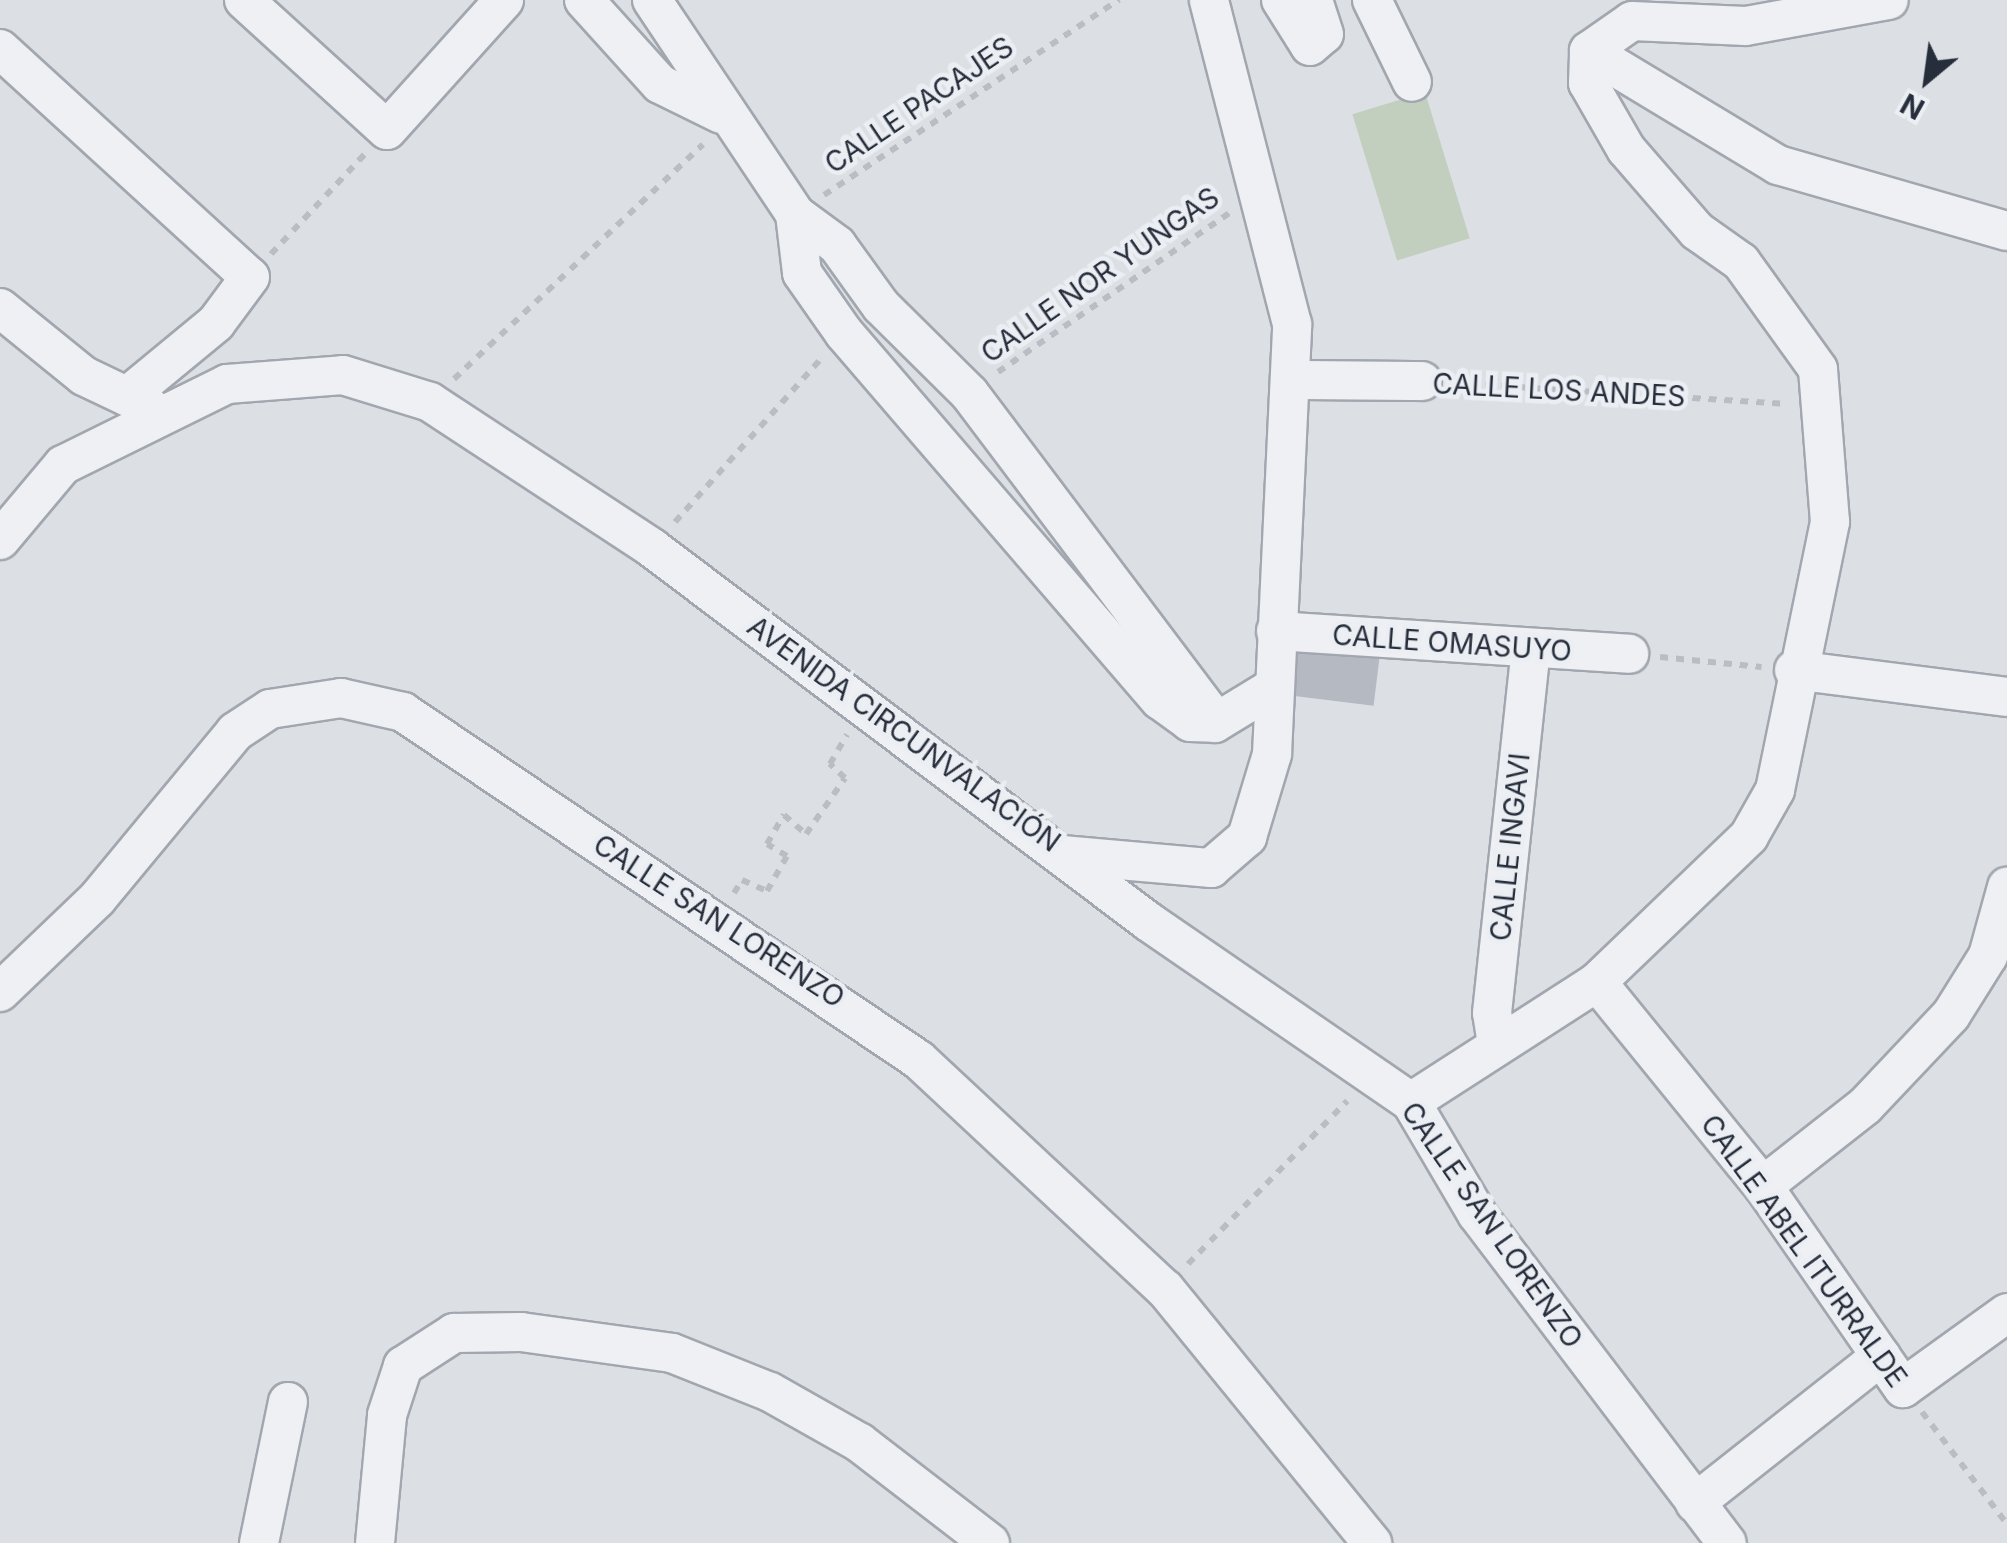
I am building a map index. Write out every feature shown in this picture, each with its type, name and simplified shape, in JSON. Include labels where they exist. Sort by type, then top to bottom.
[{"type":"street","points":[[244,0],[387,130],[504,0]]},
{"type":"street","points":[[584,0],[660,84],[723,118]]},
{"type":"street","points":[[652,0],[706,74],[723,118],[795,214],[837,245],[882,306],[969,392],[1206,708],[1202,718]]},
{"type":"street","name":"AVENIDA CIRCUNVALACIÓN","points":[[0,540],[63,465],[144,403],[284,373],[342,375],[430,402],[652,548],[866,705],[1059,855],[1184,872],[1233,853],[1272,754],[1276,631],[1295,380],[1284,273],[1256,194],[1209,0]]},
{"type":"street","points":[[1281,0],[1310,46],[1324,34],[1313,0]]},
{"type":"street","points":[[1372,0],[1412,82]]},
{"type":"street","points":[[1589,52],[1632,22],[1746,26],[1890,0]]},
{"type":"street","points":[[0,49],[250,277],[216,323],[144,403],[84,376],[0,308]]},
{"type":"street","points":[[1589,52],[1778,166],[2003,222]]},
{"type":"street","points":[[1411,1102],[1597,982],[1749,836],[1774,790],[1794,670],[1830,522],[1818,369],[1783,312],[1626,149],[1588,84],[1589,52]]},
{"type":"street","points":[[795,214],[802,273],[844,333],[1160,700],[1190,722],[1202,718],[1226,720],[1274,687]]},
{"type":"street","name":"CALLE LOS ANDES","points":[[1295,380],[1422,381]]},
{"type":"street","name":"CALLE OMASUYO","points":[[1276,631],[1629,654]]},
{"type":"street","name":"CALLE INGAVI","points":[[1497,1044],[1492,1012],[1532,650]]},
{"type":"street","points":[[1794,670],[2007,697]]},
{"type":"street","name":"CALLE SAN LORENZO","points":[[0,992],[85,913],[235,732],[270,709],[342,698],[403,712],[457,742],[919,1060],[1164,1289],[1372,1543]]},
{"type":"street","name":"CALLE SAN LORENZO","points":[[1059,855],[1368,1078],[1411,1102],[1476,1214],[1727,1543]]},
{"type":"street","points":[[1763,1186],[1913,1060],[1998,956],[2007,887]]},
{"type":"street","name":"CALLE ABEL ITURRALDE","points":[[1597,982],[1763,1186],[1903,1388]]},
{"type":"street","points":[[1903,1388],[2007,1313]]},
{"type":"street","points":[[375,1543],[387,1415],[402,1366],[454,1333],[521,1332],[672,1353],[770,1392],[860,1442],[990,1543]]},
{"type":"street","points":[[1695,1503],[1881,1356]]},
{"type":"street","points":[[259,1543],[288,1402]]},
{"type":"path","name":"CALLE PACAJES","points":[[795,214],[1118,0]]},
{"type":"path","points":[[430,402],[723,118]]},
{"type":"path","points":[[250,277],[387,130]]},
{"type":"path","name":"CALLE NOR YUNGAS","points":[[969,392],[1256,194]]},
{"type":"path","points":[[652,548],[844,333]]},
{"type":"path","name":"CALLE LOS ANDES","points":[[1422,381],[1823,406]]},
{"type":"path","points":[[1629,654],[1794,670]]},
{"type":"path","points":[[717,920],[742,880],[767,892],[786,856],[767,844],[784,815],[806,834],[845,778],[830,764],[866,705]]},
{"type":"path","points":[[1164,1289],[1368,1078]]},
{"type":"path","name":"CALLE ABEL ITURRALDE","points":[[1903,1388],[2007,1524]]},
{"type":"green space","points":[[1425,92],[1470,238],[1397,261],[1352,114]]},
{"type":"building","points":[[1282,631],[1381,643],[1374,706],[1274,694]]}]
